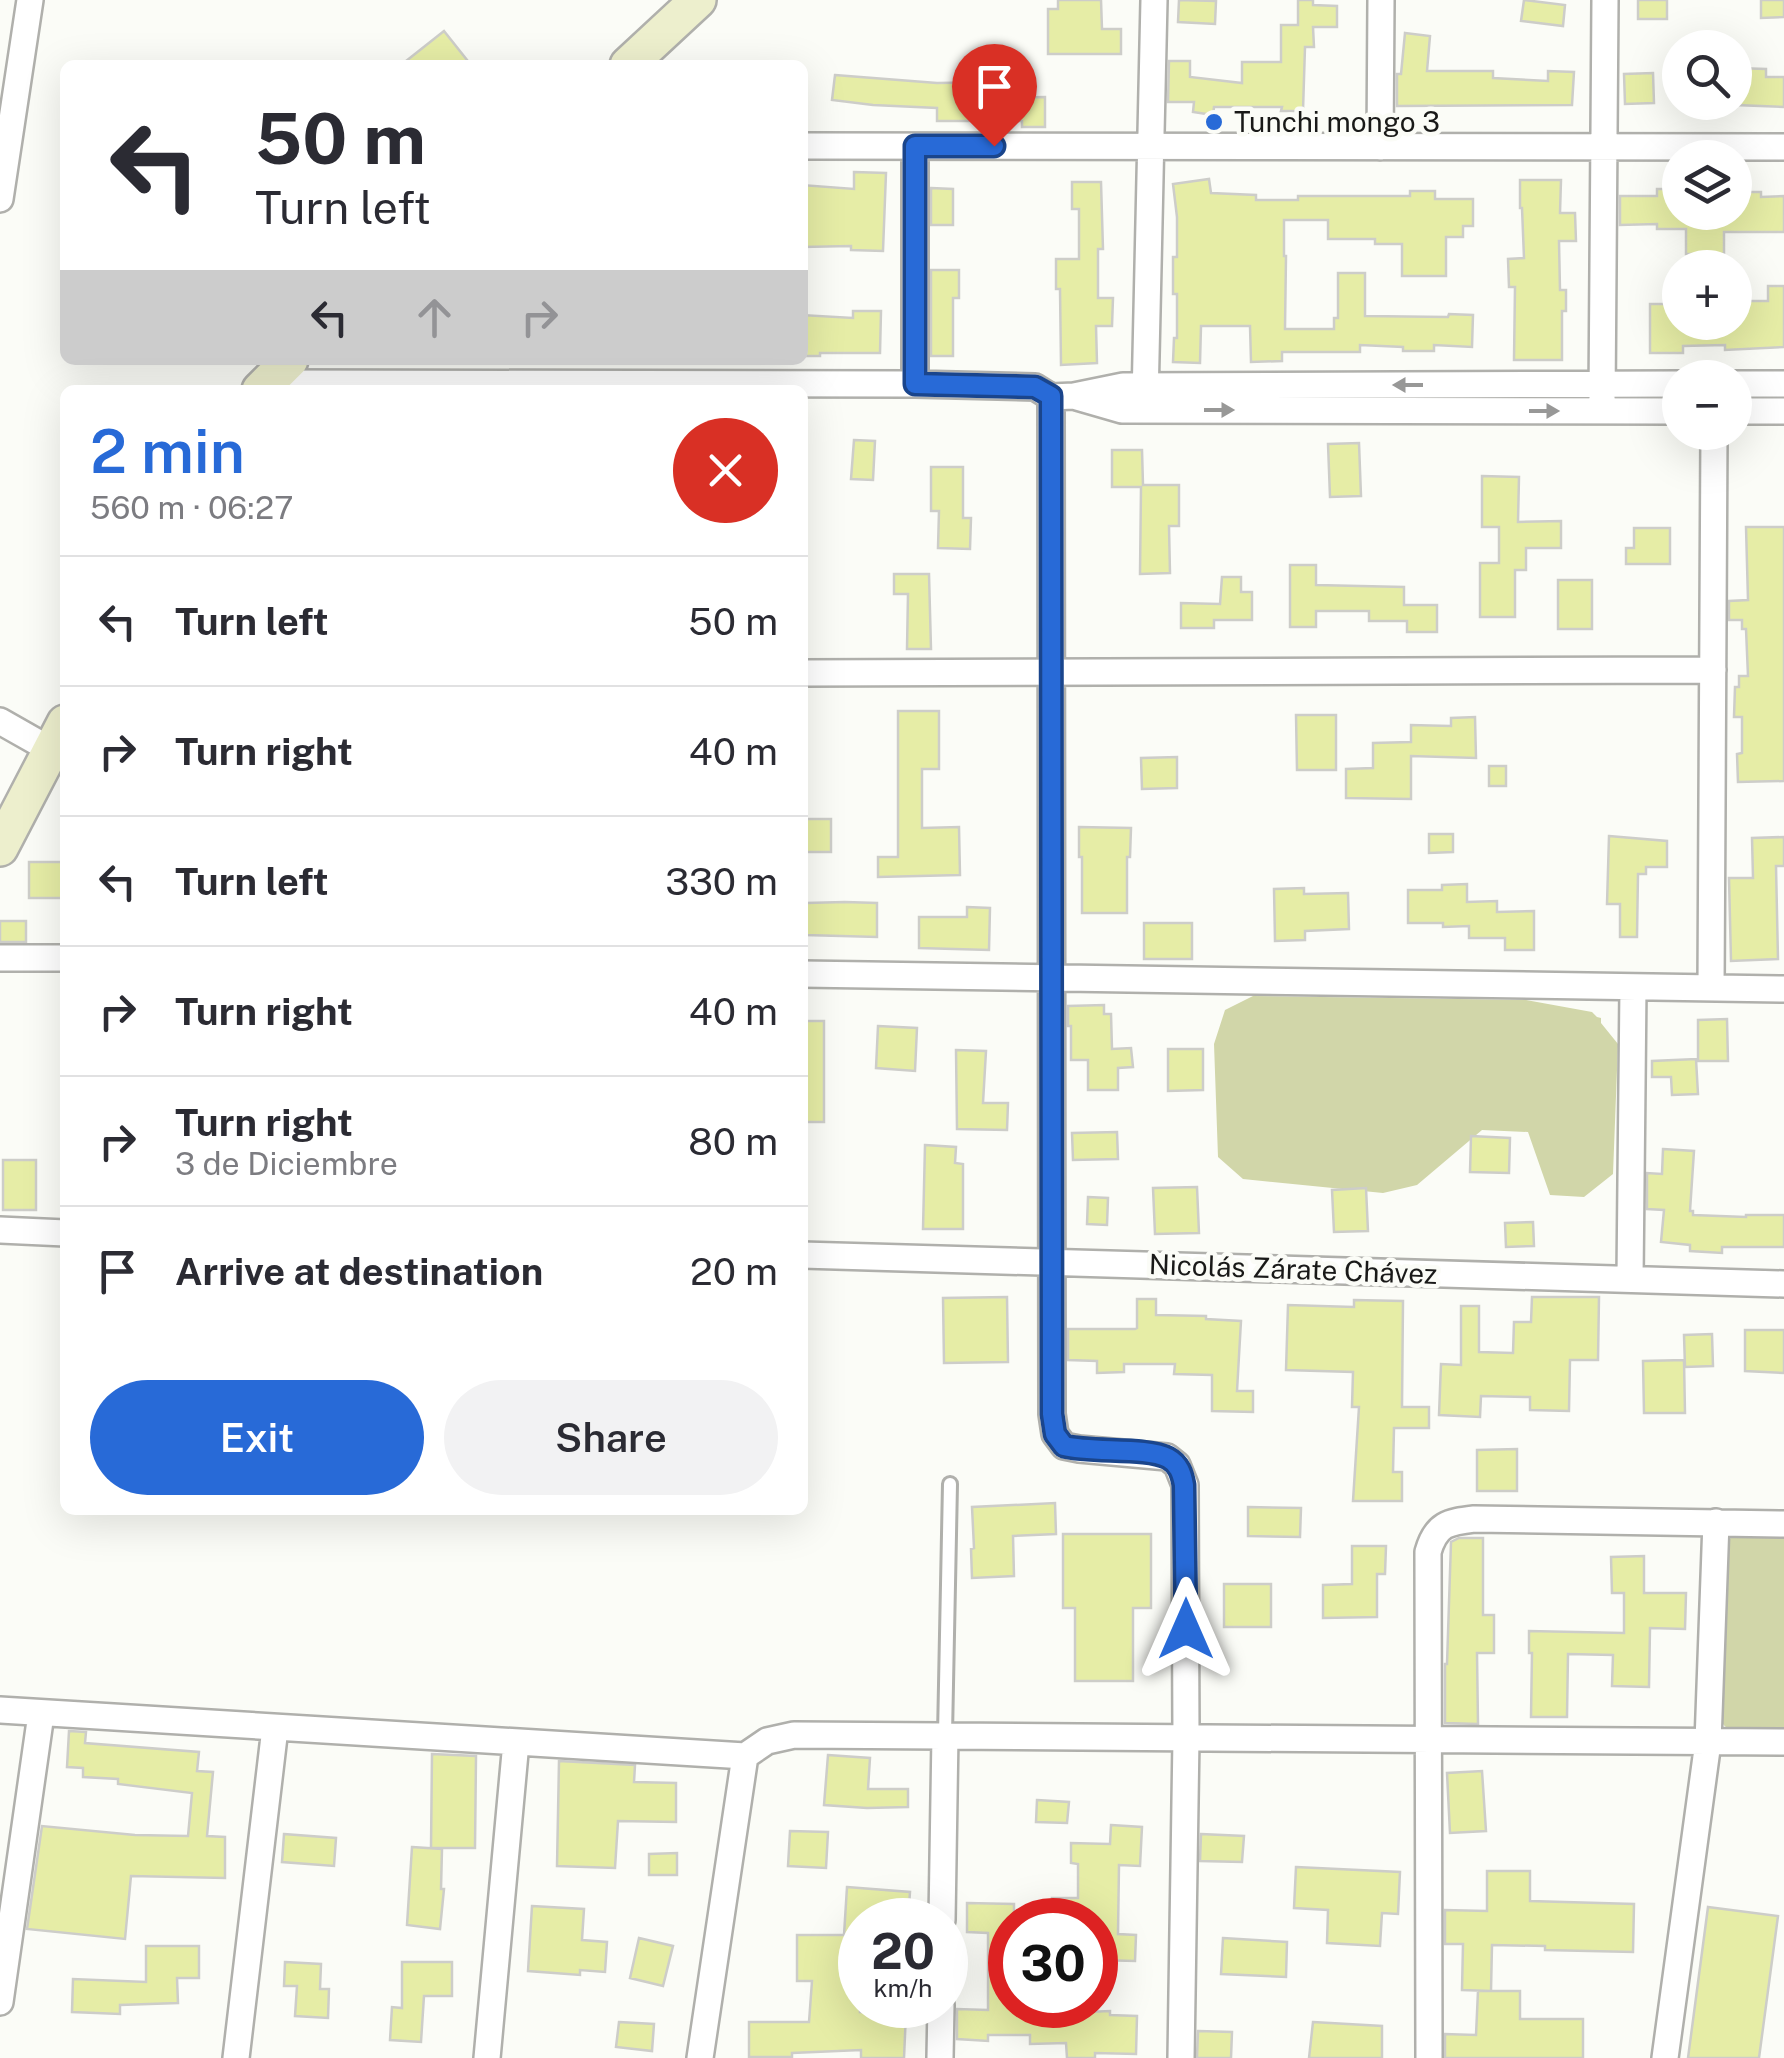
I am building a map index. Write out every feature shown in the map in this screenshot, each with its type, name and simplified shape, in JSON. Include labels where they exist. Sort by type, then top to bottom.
[{"type":"main road","points":[[633,60],[698,0]]},
{"type":"main road","points":[[0,848],[58,736]]},
{"type":"street","points":[[0,199],[30,0]]},
{"type":"street","points":[[1145,398],[1154,0]]},
{"type":"street","points":[[1380,147],[1381,0]]},
{"type":"street","points":[[1603,411],[1605,0]]},
{"type":"street","points":[[808,146],[1784,148]]},
{"type":"street","points":[[915,146],[915,384]]},
{"type":"street","points":[[272,378],[408,385]]},
{"type":"street","points":[[1145,398],[1662,384]]},
{"type":"street","points":[[1752,384],[1784,384]]},
{"type":"street","points":[[671,385],[1035,387],[1062,396],[1123,386],[1145,398],[1662,411]]},
{"type":"street","points":[[1062,396],[1050,672],[1052,1414],[1055,1434],[1064,1446],[1166,1457],[1177,1464],[1182,1474],[1186,1738],[1181,2058]]},
{"type":"street","points":[[1752,411],[1784,412]]},
{"type":"street","points":[[1711,988],[1714,450]]},
{"type":"street","points":[[808,673],[1713,670]]},
{"type":"street","points":[[0,721],[58,736]]},
{"type":"street","points":[[0,958],[60,958]]},
{"type":"street","points":[[808,974],[1784,989]]},
{"type":"street","points":[[1630,1280],[1633,986]]},
{"type":"street","points":[[0,1230],[60,1232]]},
{"type":"street","name":"Nicolás Zárate Chávez","points":[[808,1255],[1784,1284]]},
{"type":"street","points":[[1429,2058],[1427,1740],[1431,1541],[1441,1527],[1474,1519],[1784,1524]]},
{"type":"street","points":[[1664,2058],[1708,1742],[1716,1522]]},
{"type":"street","points":[[0,1710],[746,1756],[767,1742],[794,1735],[1784,1742]]},
{"type":"street","points":[[0,2002],[40,1714]]},
{"type":"street","points":[[236,2058],[275,1728]]},
{"type":"street","points":[[942,1898],[944,1735]]},
{"type":"street","points":[[486,2058],[516,1742]]},
{"type":"street","points":[[700,2058],[746,1756]]},
{"type":"street","points":[[940,2058],[941,2028]]},
{"type":"lane","points":[[944,1735],[950,1484]]},
{"type":"green space","points":[[1253,996],[1526,1000],[1592,1012],[1601,1018],[1618,1044],[1613,1174],[1584,1197],[1550,1195],[1528,1132],[1482,1130],[1417,1185],[1383,1193],[1243,1179],[1218,1157],[1214,1044],[1225,1010]]},
{"type":"green space","points":[[1784,1532],[1784,1731],[1734,1730],[1723,1724],[1722,1717],[1729,1541],[1732,1535]]},
{"type":"building","points":[[1058,0],[1101,0],[1102,29],[1121,29],[1121,54],[1048,54],[1048,9],[1058,9]]},
{"type":"building","points":[[1179,0],[1216,1],[1215,24],[1178,22]]},
{"type":"building","points":[[1298,0],[1337,6],[1337,27],[1313,27],[1314,47],[1305,47],[1303,111],[1281,111],[1282,107],[1214,107],[1213,115],[1193,112],[1194,102],[1168,102],[1169,61],[1190,61],[1190,77],[1242,83],[1242,62],[1281,62],[1281,25],[1298,25]]},
{"type":"building","points":[[1524,0],[1565,5],[1563,26],[1521,21]]},
{"type":"building","points":[[1638,0],[1667,0],[1667,19],[1638,19]]},
{"type":"building","points":[[1761,0],[1784,0],[1784,17],[1761,18]]},
{"type":"building","points":[[444,31],[467,60],[407,60]]},
{"type":"building","points":[[1405,33],[1430,36],[1427,71],[1493,71],[1493,78],[1548,81],[1548,71],[1574,72],[1572,105],[1397,106],[1397,74],[1401,74]]},
{"type":"building","points":[[1752,69],[1766,69],[1766,77],[1784,77],[1784,107],[1752,106]]},
{"type":"building","points":[[1653,73],[1654,103],[1625,104],[1624,74]]},
{"type":"building","points":[[835,75],[937,83],[997,82],[997,98],[1045,97],[1045,127],[1022,127],[1022,121],[937,121],[937,108],[832,100]]},
{"type":"building","points":[[854,172],[886,173],[883,251],[851,250],[851,246],[808,247],[808,185],[854,189]]},
{"type":"building","points":[[1209,179],[1211,193],[1256,195],[1256,200],[1410,196],[1410,191],[1435,191],[1435,199],[1473,199],[1473,226],[1463,226],[1463,237],[1446,237],[1446,276],[1402,276],[1402,244],[1375,244],[1375,239],[1328,239],[1328,220],[1284,220],[1285,329],[1334,329],[1334,318],[1338,318],[1338,273],[1365,273],[1365,316],[1473,315],[1472,347],[1434,345],[1434,351],[1403,351],[1403,347],[1360,345],[1360,352],[1282,352],[1282,361],[1251,362],[1250,326],[1201,326],[1200,363],[1173,362],[1177,338],[1173,257],[1177,257],[1177,217],[1173,184]]},
{"type":"building","points":[[1520,180],[1561,180],[1560,213],[1575,213],[1576,241],[1559,241],[1560,290],[1566,290],[1562,360],[1514,360],[1515,287],[1509,287],[1508,259],[1524,258]]},
{"type":"building","points":[[1072,182],[1101,182],[1103,249],[1098,249],[1098,298],[1113,298],[1112,326],[1096,326],[1097,363],[1061,365],[1056,259],[1079,259],[1079,209],[1072,209]]},
{"type":"building","points":[[931,188],[953,189],[953,225],[931,225]]},
{"type":"building","points":[[1657,189],[1662,189],[1662,229],[1657,229],[1657,224],[1620,225],[1620,196],[1657,196]]},
{"type":"building","points":[[1752,192],[1761,192],[1761,197],[1784,196],[1784,232],[1724,232],[1724,250],[1686,250],[1686,230],[1752,230]]},
{"type":"building","points":[[931,270],[959,270],[959,298],[953,298],[953,356],[931,356]]},
{"type":"building","points":[[1768,286],[1784,286],[1784,347],[1725,350],[1725,345],[1683,346],[1683,353],[1650,353],[1650,304],[1662,304],[1662,340],[1752,340],[1752,301],[1768,301]]},
{"type":"building","points":[[853,311],[881,311],[880,353],[808,356],[808,315],[853,318]]},
{"type":"building","points":[[854,440],[875,441],[873,480],[851,479]]},
{"type":"building","points":[[1359,443],[1361,496],[1330,497],[1328,444]]},
{"type":"building","points":[[1112,450],[1142,450],[1143,485],[1179,485],[1179,526],[1169,526],[1170,573],[1140,574],[1141,487],[1112,487]]},
{"type":"building","points":[[931,467],[963,467],[963,518],[971,518],[970,549],[938,548],[939,511],[931,511]]},
{"type":"building","points":[[1482,476],[1519,477],[1518,522],[1561,521],[1561,548],[1526,548],[1526,570],[1515,570],[1515,617],[1480,617],[1480,563],[1499,563],[1499,527],[1482,527]]},
{"type":"building","points":[[1746,527],[1784,527],[1784,781],[1738,782],[1742,717],[1734,717],[1735,687],[1739,687],[1739,676],[1748,676],[1746,629],[1742,629],[1742,620],[1729,620],[1729,601],[1748,600]]},
{"type":"building","points":[[1634,528],[1670,528],[1670,564],[1626,564],[1626,548],[1634,548]]},
{"type":"building","points":[[1290,565],[1316,565],[1316,585],[1404,587],[1404,605],[1437,605],[1437,632],[1407,632],[1407,621],[1369,621],[1369,611],[1316,611],[1316,627],[1290,627]]},
{"type":"building","points":[[894,574],[929,574],[931,649],[907,649],[908,594],[894,594]]},
{"type":"building","points":[[1222,577],[1241,577],[1241,592],[1252,592],[1252,620],[1214,620],[1214,628],[1181,628],[1181,603],[1220,604]]},
{"type":"building","points":[[1558,580],[1592,580],[1592,629],[1558,629]]},
{"type":"building","points":[[898,711],[939,711],[939,769],[922,769],[922,828],[959,827],[960,875],[878,877],[878,857],[898,857]]},
{"type":"building","points":[[1296,715],[1336,715],[1336,770],[1297,770]]},
{"type":"building","points":[[1475,717],[1476,758],[1411,756],[1411,799],[1346,798],[1346,769],[1373,768],[1373,743],[1411,742],[1411,725],[1451,726],[1451,718]]},
{"type":"building","points":[[1177,757],[1177,788],[1142,789],[1141,758]]},
{"type":"building","points":[[1489,766],[1506,766],[1506,786],[1489,786]]},
{"type":"building","points":[[808,819],[831,819],[831,852],[808,852]]},
{"type":"building","points":[[1079,827],[1131,828],[1127,913],[1082,913]]},
{"type":"building","points":[[1429,834],[1453,834],[1453,852],[1429,853]]},
{"type":"building","points":[[1609,836],[1667,841],[1667,867],[1646,867],[1646,874],[1638,874],[1637,937],[1620,937],[1620,904],[1607,904]]},
{"type":"building","points":[[1784,837],[1784,866],[1776,866],[1778,959],[1731,961],[1729,878],[1753,878],[1752,838]]},
{"type":"building","points":[[29,862],[60,862],[60,898],[29,898]]},
{"type":"building","points":[[1467,884],[1467,902],[1497,901],[1497,912],[1534,911],[1534,950],[1505,950],[1505,938],[1469,938],[1469,926],[1408,923],[1408,890],[1442,890],[1442,885]]},
{"type":"building","points":[[1304,888],[1304,894],[1348,893],[1349,929],[1305,931],[1305,940],[1275,941],[1274,889]]},
{"type":"building","points":[[808,903],[877,903],[877,937],[808,935]]},
{"type":"building","points":[[967,907],[990,908],[989,950],[919,948],[919,917],[967,917]]},
{"type":"building","points":[[0,921],[26,921],[26,942],[0,942]]},
{"type":"building","points":[[1144,923],[1192,923],[1192,959],[1144,959]]},
{"type":"building","points":[[1104,1005],[1104,1014],[1111,1014],[1112,1049],[1131,1048],[1133,1067],[1118,1068],[1118,1090],[1088,1090],[1088,1060],[1071,1060],[1068,1006]]},
{"type":"building","points":[[1727,1019],[1728,1061],[1698,1061],[1698,1020]]},
{"type":"building","points":[[808,1021],[824,1021],[824,1122],[808,1122]]},
{"type":"building","points":[[878,1026],[917,1028],[915,1071],[876,1068]]},
{"type":"building","points":[[1168,1049],[1203,1049],[1203,1090],[1168,1091]]},
{"type":"building","points":[[956,1050],[986,1051],[983,1103],[1008,1103],[1007,1130],[957,1129]]},
{"type":"building","points":[[1696,1059],[1698,1094],[1672,1095],[1671,1077],[1652,1077],[1652,1061]]},
{"type":"building","points":[[1117,1132],[1118,1159],[1073,1160],[1072,1133]]},
{"type":"building","points":[[1471,1136],[1510,1138],[1509,1173],[1470,1172]]},
{"type":"building","points":[[925,1145],[956,1147],[955,1163],[963,1164],[963,1229],[923,1229]]},
{"type":"building","points":[[1663,1149],[1694,1151],[1690,1211],[1693,1215],[1784,1215],[1784,1247],[1722,1247],[1722,1253],[1690,1251],[1690,1245],[1661,1242],[1664,1210],[1647,1209],[1647,1173],[1662,1174]]},
{"type":"building","points":[[3,1160],[36,1160],[36,1210],[3,1210]]},
{"type":"building","points":[[1197,1187],[1199,1233],[1155,1234],[1153,1188]]},
{"type":"building","points":[[1366,1188],[1368,1231],[1334,1232],[1332,1190]]},
{"type":"building","points":[[1088,1197],[1108,1198],[1107,1225],[1087,1224]]},
{"type":"building","points":[[1533,1222],[1534,1246],[1506,1247],[1505,1223]]},
{"type":"building","points":[[1007,1297],[1008,1362],[944,1363],[943,1298]]},
{"type":"building","points":[[1532,1297],[1599,1297],[1598,1360],[1570,1360],[1569,1411],[1530,1410],[1530,1397],[1481,1396],[1480,1417],[1439,1415],[1441,1364],[1461,1365],[1461,1306],[1479,1306],[1479,1352],[1513,1353],[1514,1322],[1531,1322]]},
{"type":"building","points":[[1137,1299],[1156,1299],[1156,1315],[1241,1321],[1237,1391],[1253,1391],[1253,1412],[1212,1411],[1212,1375],[1174,1374],[1175,1364],[1124,1364],[1124,1372],[1097,1373],[1097,1361],[1068,1360],[1068,1329],[1135,1329]]},
{"type":"building","points":[[1354,1300],[1403,1301],[1402,1407],[1429,1407],[1429,1428],[1394,1428],[1393,1472],[1402,1472],[1402,1501],[1353,1501],[1359,1407],[1352,1407],[1353,1372],[1286,1370],[1288,1305],[1354,1307]]},
{"type":"building","points":[[1745,1330],[1784,1330],[1784,1373],[1745,1371]]},
{"type":"building","points":[[1712,1334],[1713,1366],[1685,1367],[1684,1335]]},
{"type":"building","points":[[1684,1360],[1685,1413],[1644,1413],[1643,1361]]},
{"type":"building","points":[[1517,1449],[1517,1491],[1477,1491],[1477,1450]]},
{"type":"building","points":[[1055,1503],[1056,1534],[1013,1536],[1014,1576],[972,1578],[972,1507]]},
{"type":"building","points":[[1248,1507],[1301,1508],[1300,1537],[1248,1536]]},
{"type":"building","points":[[1063,1534],[1151,1534],[1151,1608],[1133,1608],[1133,1681],[1075,1681],[1075,1608],[1063,1608]]},
{"type":"building","points":[[1483,1538],[1483,1615],[1494,1615],[1494,1653],[1477,1653],[1478,1724],[1445,1723],[1451,1542]]},
{"type":"building","points":[[1352,1546],[1386,1546],[1385,1574],[1377,1574],[1377,1617],[1323,1618],[1323,1585],[1352,1584]]},
{"type":"building","points":[[1644,1556],[1644,1593],[1686,1593],[1685,1629],[1650,1628],[1649,1687],[1612,1686],[1613,1655],[1568,1654],[1567,1717],[1531,1717],[1529,1631],[1624,1633],[1624,1593],[1612,1593],[1611,1557]]},
{"type":"building","points":[[1224,1584],[1271,1584],[1271,1627],[1224,1627]]},
{"type":"building","points":[[69,1731],[86,1732],[85,1743],[199,1752],[197,1771],[213,1772],[207,1836],[225,1837],[225,1878],[131,1876],[125,1939],[27,1929],[42,1826],[188,1836],[192,1793],[118,1784],[118,1779],[83,1777],[83,1768],[67,1767]]},
{"type":"building","points":[[432,1754],[476,1756],[475,1848],[431,1848]]},
{"type":"building","points":[[828,1755],[870,1758],[868,1789],[908,1789],[908,1807],[824,1805]]},
{"type":"building","points":[[559,1761],[635,1765],[634,1782],[676,1783],[676,1822],[618,1821],[615,1868],[557,1866]]},
{"type":"building","points":[[1482,1771],[1486,1831],[1450,1833],[1447,1773]]},
{"type":"building","points":[[1037,1800],[1069,1802],[1067,1823],[1036,1822]]},
{"type":"building","points":[[1111,1825],[1142,1827],[1140,1866],[1119,1865],[1118,1934],[1118,1898],[1078,1898],[1078,1864],[1071,1863],[1071,1843],[1110,1844]]},
{"type":"building","points":[[790,1831],[828,1832],[826,1868],[788,1866]]},
{"type":"building","points":[[284,1834],[336,1838],[334,1866],[282,1862]]},
{"type":"building","points":[[1201,1834],[1244,1836],[1242,1862],[1200,1861]]},
{"type":"building","points":[[412,1847],[442,1849],[440,1929],[407,1925]]},
{"type":"building","points":[[677,1853],[677,1875],[649,1875],[649,1854]]},
{"type":"building","points":[[1296,1867],[1400,1872],[1398,1914],[1382,1913],[1380,1946],[1327,1943],[1328,1910],[1294,1908]]},
{"type":"building","points":[[1487,1871],[1530,1871],[1530,1901],[1634,1904],[1633,1952],[1492,1945],[1491,1991],[1462,1990],[1463,1944],[1445,1944],[1445,1910],[1487,1911]]},
{"type":"building","points":[[847,1887],[910,1892],[910,1898],[846,1898]]},
{"type":"building","points":[[968,1903],[988,1903],[988,1933],[968,1932]]},
{"type":"building","points":[[532,1906],[584,1909],[582,1940],[607,1942],[605,1972],[580,1970],[580,1975],[528,1971]]},
{"type":"building","points":[[1708,1907],[1778,1916],[1759,2058],[1688,2058]]},
{"type":"building","points":[[1118,1934],[1136,1935],[1135,1961],[1118,1961]]},
{"type":"building","points":[[797,1935],[838,1935],[838,2028],[905,2028],[904,2058],[861,2058],[861,2050],[749,2057],[749,2022],[809,2022],[812,1981],[797,1981]]},
{"type":"building","points":[[639,1938],[673,1946],[663,1986],[630,1978]]},
{"type":"building","points":[[1223,1938],[1287,1942],[1286,1977],[1221,1974]]},
{"type":"building","points":[[146,1946],[199,1946],[199,1978],[177,1978],[178,2003],[120,2005],[120,2014],[72,2012],[73,1979],[146,1982]]},
{"type":"building","points":[[285,1962],[321,1964],[320,1989],[329,1989],[328,2018],[295,2016],[297,1986],[284,1986]]},
{"type":"building","points":[[402,1962],[452,1962],[452,1996],[424,1996],[421,2042],[390,2040],[392,2007],[402,2008]]},
{"type":"building","points":[[1478,1991],[1520,1991],[1520,2019],[1583,2019],[1583,2058],[1445,2058],[1445,2034],[1476,2035]]},
{"type":"building","points":[[968,2009],[988,2010],[988,2028],[1118,2028],[1118,2015],[1137,2016],[1136,2054],[1095,2053],[1095,2058],[1067,2058],[1066,2043],[1030,2044],[1030,2035],[988,2035],[988,2041],[957,2039],[957,2028],[968,2028]]},
{"type":"building","points":[[619,2022],[654,2024],[652,2051],[616,2047]]},
{"type":"building","points":[[1313,2022],[1382,2026],[1382,2058],[1309,2058]]},
{"type":"building","points":[[1198,2031],[1232,2032],[1231,2058],[1197,2058]]},
{"type":"place","name":"Tunchi mongo 3","points":[[1214,122]]},
{"type":"route","points":[[994,146],[915,146],[915,384],[1035,387],[1051,396],[1052,1414],[1055,1434],[1064,1446],[1153,1454],[1177,1464],[1184,1485],[1186,1629]]}]
